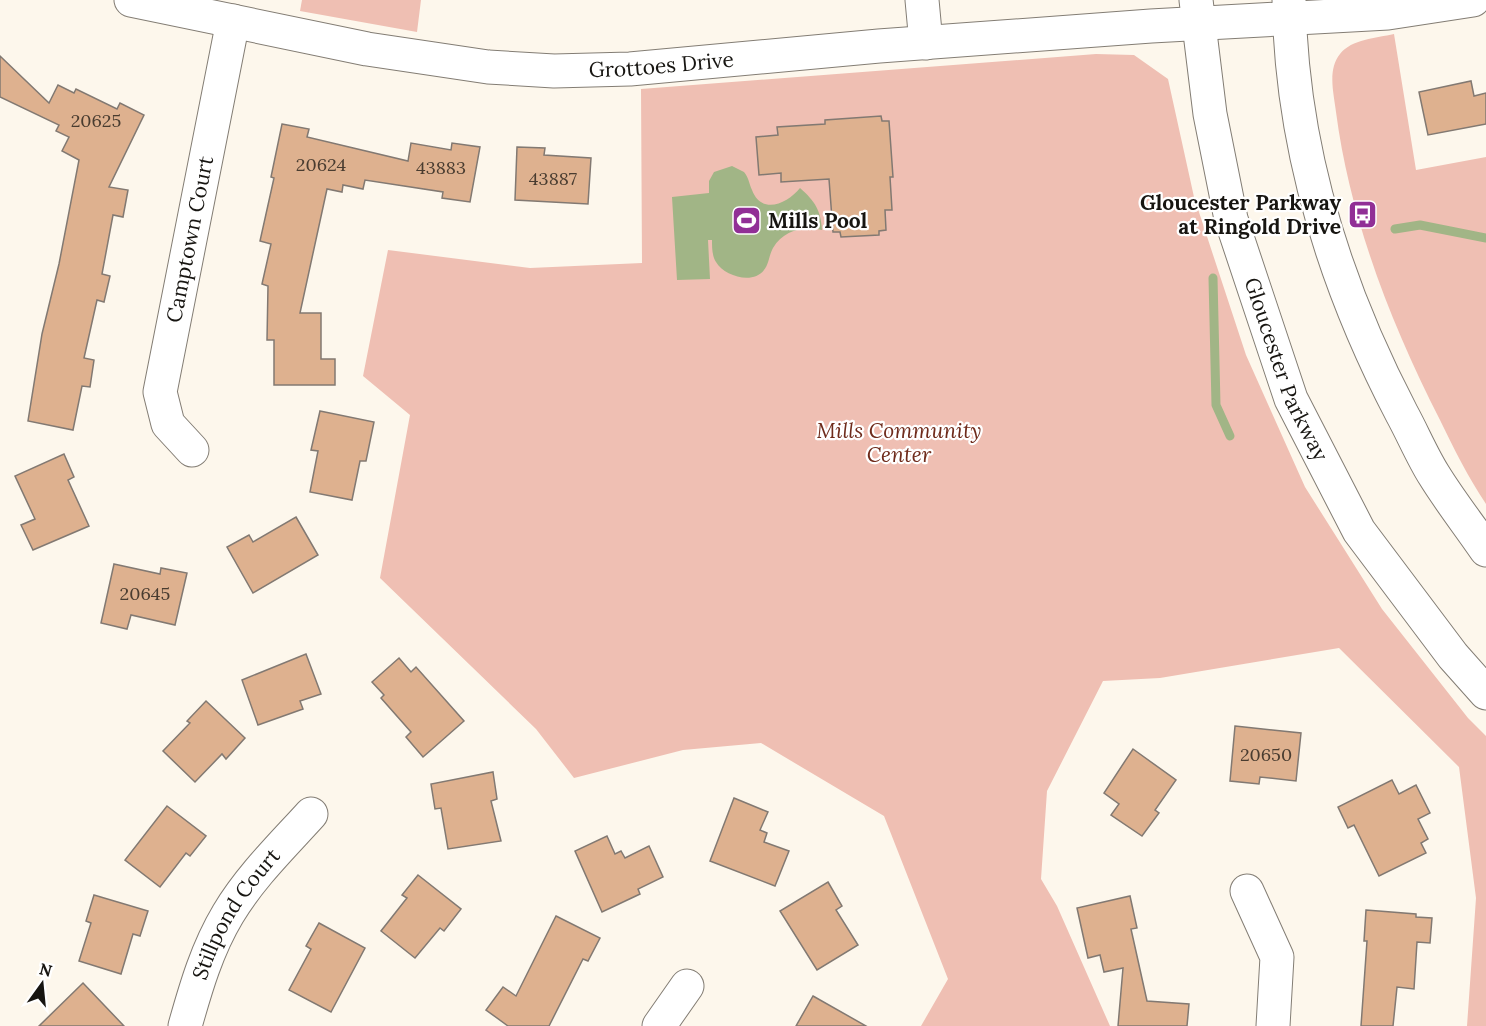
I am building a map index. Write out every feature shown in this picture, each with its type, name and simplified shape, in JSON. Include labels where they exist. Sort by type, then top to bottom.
[{"type":"street","name":"Grottoes Drive","points":[[131,0],[367,50],[488,67],[554,71],[630,69],[926,43],[1196,12],[1289,10],[1388,14],[1473,0]]},
{"type":"street","points":[[922,0],[926,43]]},
{"type":"street","points":[[1289,10],[1301,137],[1324,225],[1345,287],[1384,380],[1433,474],[1486,550]]},
{"type":"street","name":"Gloucester Parkway","points":[[1196,12],[1210,114],[1231,219],[1292,399],[1359,531],[1453,656],[1486,693]]},
{"type":"street","name":"Camptown Court","points":[[192,450],[168,424],[160,392],[233,21]]},
{"type":"street","name":"Stillpond Court","points":[[185,1026],[204,964],[228,914],[246,888],[311,814]]},
{"type":"street","points":[[1247,891],[1278,957],[1274,1026]]},
{"type":"street","points":[[659,1026],[687,986]]},
{"type":"green space","points":[[302,0],[421,0],[417,32],[300,11]]},
{"type":"green space","points":[[1394,34],[1416,170],[1486,157],[1486,504],[1467,473],[1422,384],[1389,309],[1362,231],[1342,152],[1332,82],[1336,60],[1351,45]]},
{"type":"green space","name":"Mills Community Center","points":[[1096,54],[1134,55],[1168,79],[1194,197],[1246,355],[1305,487],[1382,609],[1468,718],[1486,736],[1486,1026],[1467,1026],[1476,898],[1459,767],[1339,648],[1160,678],[1103,681],[1047,791],[1041,879],[1057,906],[1110,1026],[921,1026],[948,979],[884,816],[761,743],[683,750],[574,778],[536,729],[380,578],[410,415],[363,376],[388,250],[530,268],[642,263],[641,89]]},
{"type":"shaded area","name":"Mills Pool","points":[[732,166],[744,172],[756,198],[768,205],[782,202],[800,188],[810,197],[816,207],[822,230],[801,229],[788,233],[773,248],[764,270],[759,275],[746,278],[732,275],[720,267],[712,251],[712,240],[708,240],[710,279],[677,280],[672,197],[709,193],[709,181],[714,172]]},
{"type":"building","points":[[0,56],[49,103],[58,85],[74,93],[76,89],[117,109],[120,103],[144,115],[109,187],[128,190],[123,217],[113,215],[102,274],[110,276],[104,302],[97,300],[84,358],[94,360],[90,387],[82,386],[73,430],[28,421],[42,334],[59,264],[79,160],[62,151],[69,137],[56,131],[59,125],[0,97]]},
{"type":"building","points":[[1471,81],[1474,96],[1486,93],[1486,124],[1428,135],[1419,92]]},
{"type":"building","points":[[881,116],[882,121],[889,121],[893,177],[890,177],[892,210],[885,210],[886,230],[879,231],[879,235],[841,237],[840,232],[833,232],[829,179],[781,182],[781,173],[759,175],[756,137],[778,135],[777,127],[825,124],[825,120]]},
{"type":"building","points":[[282,124],[309,129],[307,137],[408,161],[411,143],[451,150],[452,143],[480,147],[470,202],[442,198],[443,192],[365,180],[363,189],[343,185],[342,192],[327,189],[300,313],[321,313],[321,359],[335,359],[335,385],[274,385],[274,340],[267,340],[268,286],[262,284],[271,244],[260,241],[274,178],[271,177]]},
{"type":"building","points":[[517,147],[545,148],[544,155],[591,158],[588,204],[515,200]]},
{"type":"building","points":[[320,411],[374,422],[366,461],[360,461],[352,500],[310,492],[318,451],[311,450]]},
{"type":"building","points":[[64,454],[74,477],[68,480],[89,526],[33,550],[21,525],[35,519],[15,476]]},
{"type":"building","points":[[296,517],[318,555],[253,593],[227,547],[249,535],[253,542]]},
{"type":"building","points":[[114,564],[160,574],[161,568],[187,573],[175,625],[131,615],[127,629],[101,623]]},
{"type":"building","points":[[306,654],[321,694],[300,701],[303,709],[258,725],[242,680]]},
{"type":"building","points":[[399,658],[411,672],[416,667],[464,721],[423,757],[406,737],[411,732],[381,698],[384,695],[372,682]]},
{"type":"building","points":[[206,701],[245,738],[226,759],[222,754],[195,782],[163,751],[190,723],[187,721]]},
{"type":"building","points":[[1235,726],[1301,733],[1296,781],[1260,777],[1259,784],[1230,781]]},
{"type":"building","points":[[1133,749],[1176,780],[1155,810],[1159,813],[1142,836],[1111,815],[1119,804],[1104,793]]},
{"type":"building","points":[[493,772],[497,799],[491,801],[501,841],[448,849],[441,808],[435,809],[431,784]]},
{"type":"building","points":[[1392,780],[1399,794],[1416,785],[1430,813],[1418,819],[1428,839],[1421,843],[1426,853],[1379,876],[1354,825],[1348,828],[1338,807]]},
{"type":"building","points":[[734,798],[768,812],[760,830],[767,833],[764,842],[789,851],[775,886],[710,861]]},
{"type":"building","points":[[167,806],[206,836],[190,856],[186,853],[160,887],[125,860]]},
{"type":"building","points":[[607,836],[615,854],[621,851],[625,858],[649,846],[663,877],[638,889],[640,894],[602,912],[575,851]]},
{"type":"building","points":[[418,875],[461,909],[444,931],[440,928],[415,958],[381,931],[407,898],[402,895]]},
{"type":"building","points":[[828,882],[842,906],[836,910],[858,945],[817,970],[780,911]]},
{"type":"building","points":[[94,895],[148,911],[140,936],[133,934],[121,974],[79,961],[91,923],[86,921]]},
{"type":"building","points":[[1130,896],[1137,928],[1131,929],[1147,1001],[1189,1004],[1187,1026],[1118,1026],[1123,968],[1104,972],[1100,955],[1088,958],[1077,908]]},
{"type":"building","points":[[1366,910],[1416,914],[1416,917],[1432,918],[1430,943],[1417,942],[1414,989],[1397,987],[1393,1026],[1361,1026],[1367,941],[1364,941]]},
{"type":"building","points":[[556,916],[600,938],[588,961],[583,959],[549,1026],[508,1026],[486,1010],[503,987],[516,996]]},
{"type":"building","points":[[319,923],[365,948],[331,1012],[289,990],[311,949],[306,946]]},
{"type":"building","points":[[83,983],[124,1026],[39,1026]]},
{"type":"building","points":[[813,996],[866,1026],[796,1026]]},
{"type":"waterway","points":[[1395,229],[1420,225],[1486,238]]},
{"type":"waterway","points":[[1213,278],[1216,405],[1230,436]]},
{"type":"place","name":"Gloucester Parkway at Ringold Drive","points":[[1362,215]]},
{"type":"place","name":"Mills Pool","points":[[747,221]]}]
